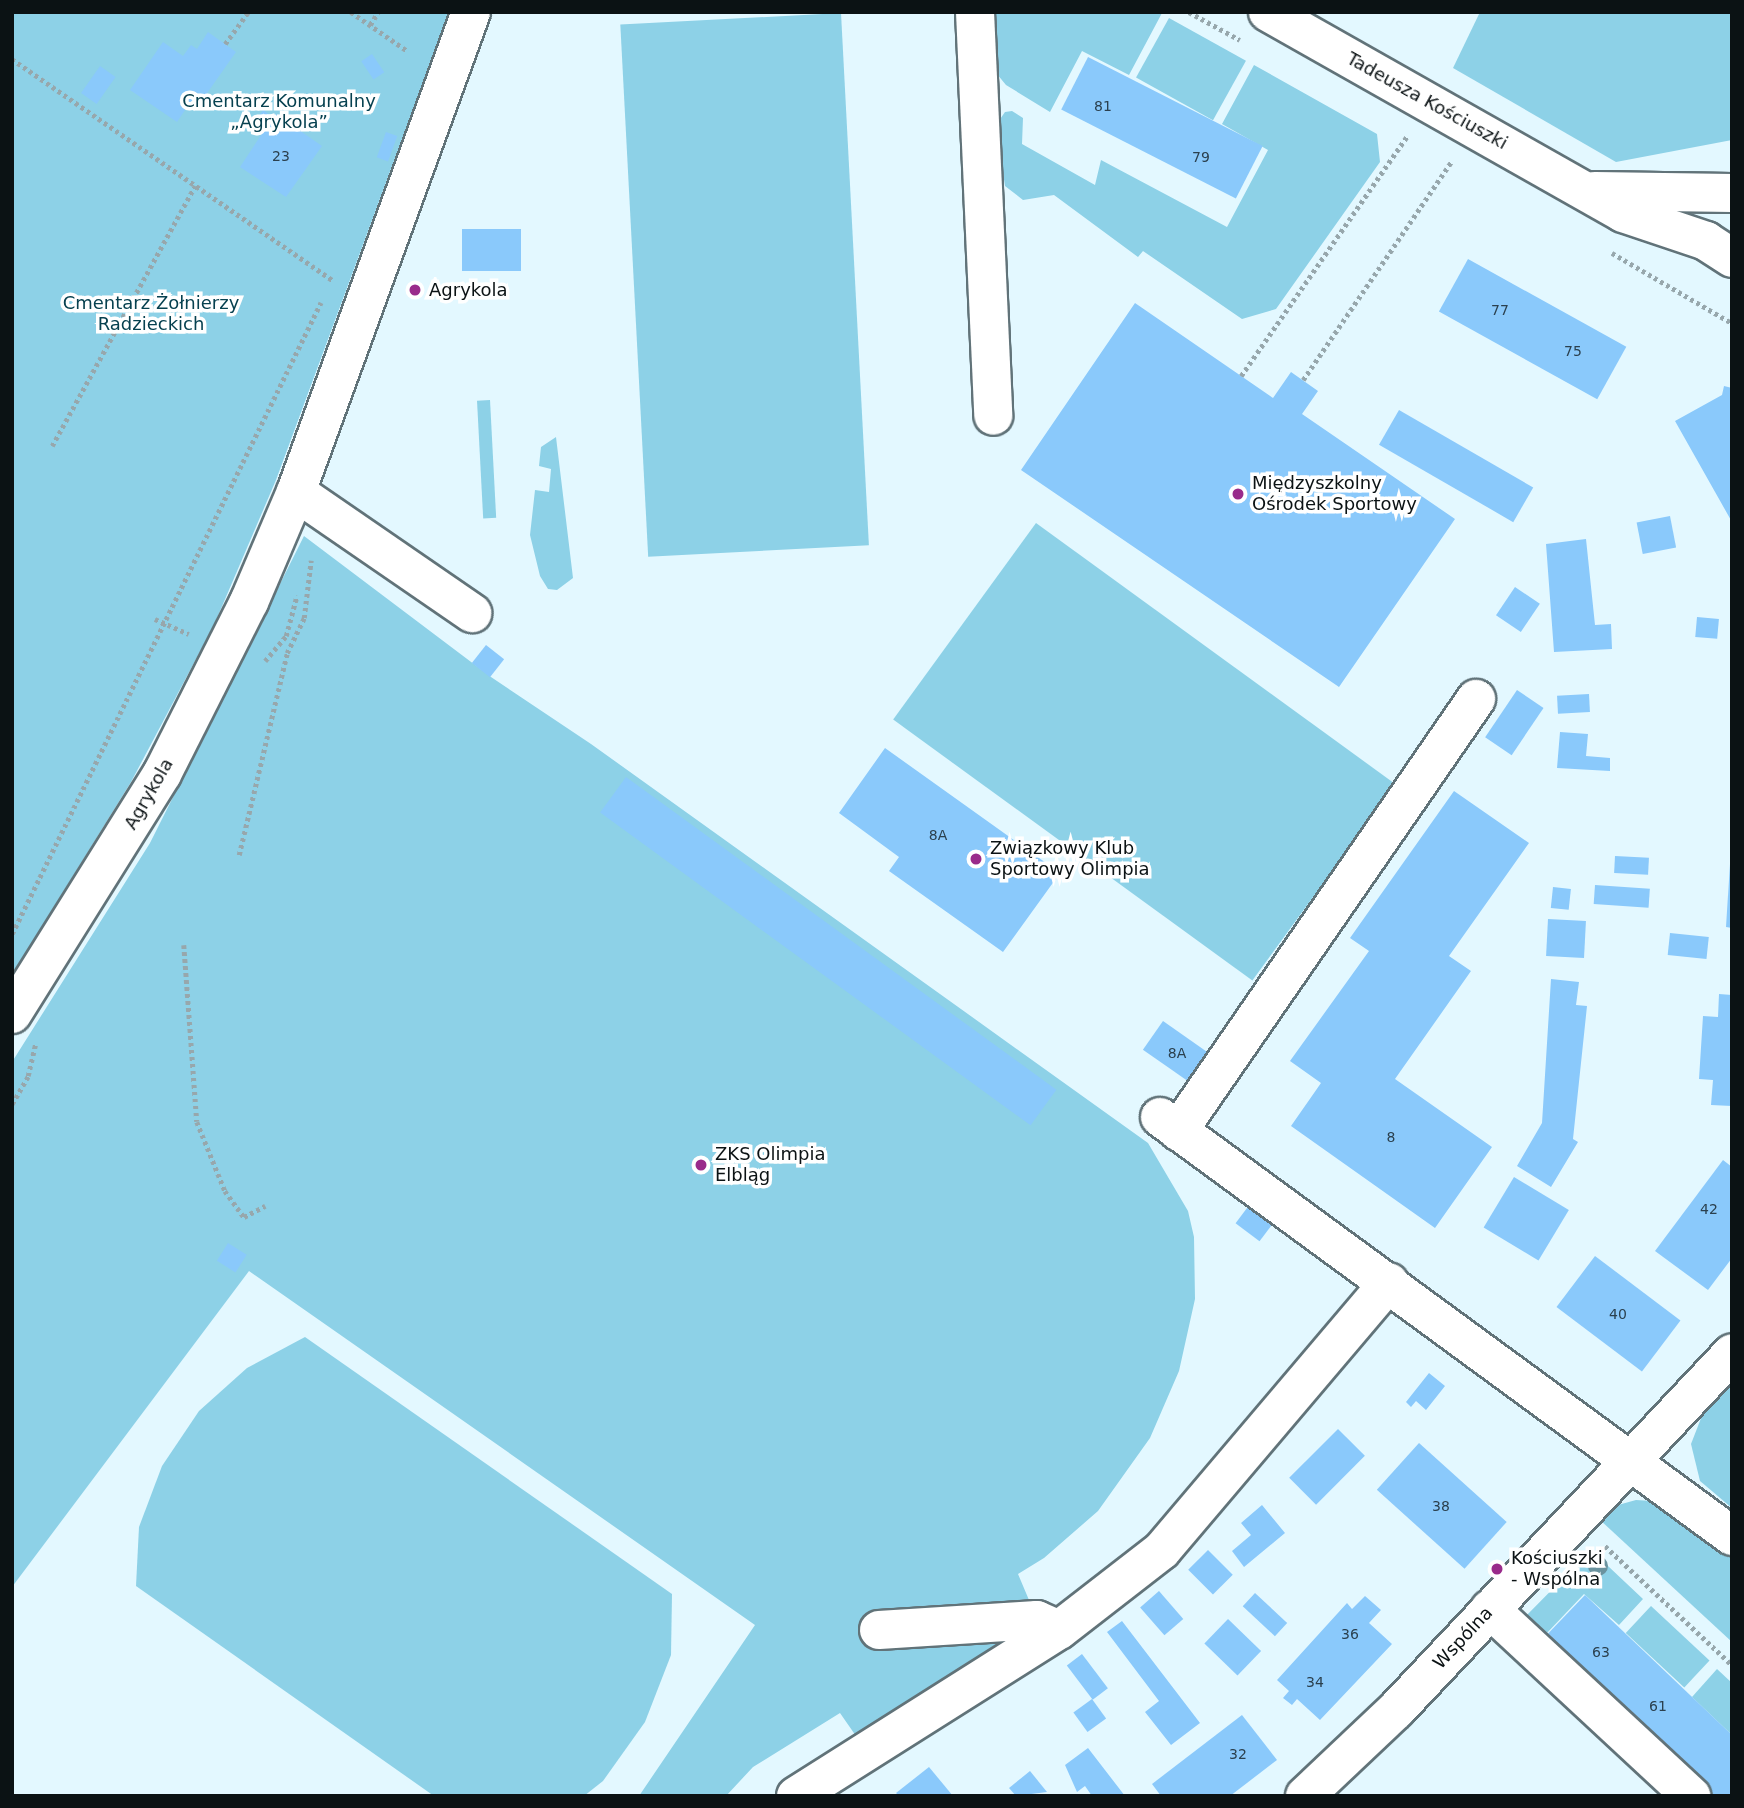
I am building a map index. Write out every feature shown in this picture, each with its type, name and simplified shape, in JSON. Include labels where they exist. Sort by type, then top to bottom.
[{"type":"street","name":"Agrykola","points":[[12,1014],[162,774],[249,601],[296,492],[471,12]]},
{"type":"street","points":[[975,12],[993,416]]},
{"type":"street","name":"Tadeusza Kościuszki","points":[[1268,12],[1652,226],[1706,241],[1732,258]]},
{"type":"street","name":"Tadeusza Kościuszki","points":[[1586,190],[1732,193]]},
{"type":"street","points":[[1732,225],[1732,235]]},
{"type":"street","points":[[296,492],[472,613]]},
{"type":"street","points":[[1476,699],[1169,1124],[1389,1282],[1732,1536]]},
{"type":"street","points":[[796,1796],[1059,1630],[1136,1572],[1187,1525],[1389,1282]]},
{"type":"street","name":"Wspólna","points":[[1305,1796],[1349,1758],[1732,1354]]},
{"type":"street","points":[[1490,1609],[1691,1796]]},
{"type":"street","points":[[879,1630],[1037,1620],[1059,1630]]},
{"type":"path","points":[[225,44],[248,12]]},
{"type":"path","points":[[351,12],[406,50]]},
{"type":"path","points":[[370,25],[378,12]]},
{"type":"path","points":[[12,59],[332,280]]},
{"type":"path","points":[[1241,376],[1409,134]]},
{"type":"path","points":[[1303,380],[1452,161]]},
{"type":"path","points":[[52,446],[195,186]]},
{"type":"path","points":[[12,934],[336,267]]},
{"type":"path","points":[[184,945],[197,1122],[225,1191],[244,1217],[265,1206]]},
{"type":"green space","points":[[12,12],[449,12],[276,480],[214,625],[131,782],[12,975]]},
{"type":"green space","points":[[989,12],[1162,13],[1129,75],[1082,51],[1050,112],[1006,85],[992,68]]},
{"type":"green space","points":[[1480,12],[1732,12],[1732,140],[1616,162],[1453,68]]},
{"type":"green space","points":[[841,13],[869,545],[648,557],[620,25]]},
{"type":"green space","points":[[1169,18],[1246,61],[1213,120],[1136,77]]},
{"type":"green space","points":[[1254,65],[1377,134],[1380,162],[1276,309],[1242,319],[1143,251],[1138,257],[1054,195],[1023,200],[1005,186],[996,125],[1005,112],[1012,111],[1023,118],[1022,144],[1095,185],[1101,160],[1227,227],[1268,150],[1222,124]]},
{"type":"green space","points":[[490,400],[496,518],[483,519],[477,401]]},
{"type":"green space","points":[[556,437],[573,578],[557,590],[548,589],[540,576],[530,535],[535,490],[549,492],[551,469],[539,466],[541,447]]},
{"type":"green space","points":[[1036,523],[1395,784],[1252,981],[893,720]]},
{"type":"green space","name":"ZKS Olimpia Elbląg","points":[[304,536],[491,677],[591,744],[1148,1143],[1188,1211],[1194,1237],[1195,1299],[1179,1371],[1150,1438],[1098,1511],[1044,1558],[1018,1574],[1037,1619],[865,1749],[840,1713],[753,1767],[726,1796],[639,1796],[755,1625],[249,1271],[12,1587],[12,1062],[150,843]]},
{"type":"green space","points":[[305,1337],[672,1594],[671,1655],[645,1722],[603,1781],[584,1796],[434,1796],[136,1586],[139,1527],[162,1466],[199,1411],[247,1368]]},
{"type":"green space","points":[[1732,1384],[1732,1508],[1700,1481],[1691,1444],[1705,1408]]},
{"type":"green space","points":[[1636,1500],[1652,1501],[1732,1552],[1732,1642],[1599,1519],[1618,1505]]},
{"type":"green space","points":[[1591,1550],[1643,1599],[1619,1625],[1584,1594],[1546,1634],[1537,1637],[1522,1620]]},
{"type":"green space","points":[[1651,1606],[1710,1661],[1684,1688],[1626,1633]]},
{"type":"green space","points":[[1717,1669],[1732,1683],[1732,1735],[1692,1697]]},
{"type":"building","points":[[208,32],[236,52],[198,106],[191,101],[177,122],[130,90],[163,42],[183,56],[191,45],[197,49]]},
{"type":"building","points":[[372,54],[384,72],[374,80],[361,61]]},
{"type":"building","points":[[1088,57],[1263,146],[1236,199],[1061,110]]},
{"type":"building","points":[[100,66],[116,77],[97,104],[81,93]]},
{"type":"building","points":[[263,110],[273,117],[276,114],[322,146],[286,197],[240,167],[263,132],[253,125]]},
{"type":"building","points":[[386,132],[397,136],[388,161],[377,157]]},
{"type":"building","points":[[462,229],[521,229],[521,271],[462,271]]},
{"type":"building","points":[[1468,259],[1626,347],[1597,399],[1439,311]]},
{"type":"building","name":"Międzyszkolny Ośrodek Sportowy","points":[[1135,303],[1273,398],[1291,372],[1318,391],[1302,414],[1455,519],[1339,687],[1021,470]]},
{"type":"building","points":[[1724,386],[1732,388],[1732,522],[1675,421],[1722,395]]},
{"type":"building","points":[[1399,410],[1533,488],[1513,522],[1379,445]]},
{"type":"building","points":[[1670,516],[1676,547],[1643,554],[1637,522]]},
{"type":"building","points":[[1586,539],[1595,625],[1611,624],[1612,649],[1554,652],[1546,544]]},
{"type":"building","points":[[1515,587],[1540,604],[1521,632],[1496,615]]},
{"type":"building","points":[[1697,617],[1719,619],[1717,639],[1695,637]]},
{"type":"building","points":[[486,645],[504,659],[490,677],[472,663]]},
{"type":"building","points":[[1517,690],[1544,708],[1512,755],[1485,737]]},
{"type":"building","points":[[1589,694],[1590,712],[1558,714],[1557,696]]},
{"type":"building","points":[[1560,732],[1588,734],[1586,756],[1610,758],[1610,771],[1557,768]]},
{"type":"building","points":[[885,748],[1060,873],[1003,952],[889,871],[899,857],[839,813]]},
{"type":"building","points":[[626,777],[1056,1090],[1031,1125],[600,813]]},
{"type":"building","points":[[1454,791],[1529,843],[1449,956],[1471,971],[1395,1079],[1492,1147],[1435,1228],[1291,1126],[1321,1083],[1290,1061],[1369,951],[1350,938]]},
{"type":"building","points":[[1615,856],[1649,858],[1648,875],[1614,873]]},
{"type":"building","points":[[1732,864],[1732,928],[1726,927]]},
{"type":"building","points":[[1595,885],[1650,889],[1649,908],[1594,904]]},
{"type":"building","points":[[1553,887],[1571,889],[1569,910],[1551,908]]},
{"type":"building","points":[[1548,919],[1586,921],[1584,958],[1546,956]]},
{"type":"building","points":[[1670,933],[1709,937],[1706,959],[1668,955]]},
{"type":"building","points":[[1551,979],[1579,982],[1576,1005],[1587,1006],[1573,1139],[1578,1142],[1551,1187],[1517,1166],[1542,1123]]},
{"type":"building","points":[[1719,994],[1732,995],[1732,1106],[1711,1105],[1713,1080],[1699,1079],[1703,1016],[1718,1017]]},
{"type":"building","points":[[1163,1021],[1212,1055],[1192,1084],[1143,1050]]},
{"type":"building","points":[[1723,1160],[1732,1167],[1732,1258],[1708,1290],[1655,1251]]},
{"type":"building","points":[[1514,1177],[1569,1210],[1538,1261],[1484,1228]]},
{"type":"building","points":[[1253,1200],[1277,1218],[1260,1241],[1236,1223]]},
{"type":"building","points":[[228,1243],[247,1255],[236,1272],[217,1261]]},
{"type":"building","points":[[1595,1256],[1680,1320],[1642,1372],[1556,1307]]},
{"type":"building","points":[[1429,1373],[1445,1386],[1426,1410],[1416,1401],[1411,1407],[1406,1402]]},
{"type":"building","points":[[1338,1429],[1365,1456],[1316,1505],[1289,1478]]},
{"type":"building","points":[[1419,1443],[1507,1522],[1465,1569],[1377,1490]]},
{"type":"building","points":[[1262,1505],[1285,1533],[1244,1567],[1232,1551],[1251,1535],[1241,1523]]},
{"type":"building","points":[[1208,1550],[1233,1575],[1213,1595],[1188,1570]]},
{"type":"building","points":[[1159,1591],[1183,1619],[1164,1635],[1140,1607]]},
{"type":"building","points":[[1255,1593],[1287,1623],[1275,1636],[1243,1606]]},
{"type":"building","points":[[1585,1595],[1732,1735],[1732,1796],[1702,1796],[1538,1644]]},
{"type":"building","points":[[1365,1596],[1381,1610],[1369,1623],[1392,1644],[1320,1720],[1297,1699],[1292,1705],[1283,1698],[1289,1691],[1277,1680],[1347,1603],[1352,1609]]},
{"type":"building","points":[[1228,1619],[1261,1651],[1237,1675],[1204,1643]]},
{"type":"building","points":[[1122,1621],[1200,1723],[1171,1745],[1145,1712],[1159,1701],[1107,1632]]},
{"type":"building","points":[[1082,1654],[1108,1688],[1093,1700],[1067,1665]]},
{"type":"building","points":[[1092,1699],[1106,1718],[1087,1732],[1073,1713]]},
{"type":"building","points":[[1242,1715],[1277,1760],[1230,1796],[1161,1796],[1152,1784]]},
{"type":"building","points":[[1088,1748],[1125,1796],[1092,1796],[1085,1786],[1077,1792],[1065,1765]]},
{"type":"building","points":[[929,1767],[953,1796],[899,1796],[896,1793]]},
{"type":"building","points":[[1030,1771],[1047,1792],[1016,1796],[1009,1788]]},
{"type":"place","name":"Agrykola","points":[[415,290]]},
{"type":"place","name":"Międzyszkolny Ośrodek Sportowy","points":[[1238,494]]},
{"type":"place","name":"Związkowy Klub Sportowy Olimpia","points":[[976,859]]},
{"type":"place","name":"ZKS Olimpia Elbląg","points":[[701,1165]]},
{"type":"place","name":"Kościuszki - Wspólna","points":[[1497,1569]]},
{"type":"park label","name":"Cmentarz Komunalny „Agrykola”","points":[[279,112]]},
{"type":"park label","name":"Cmentarz Żołnierzy Radzieckich","points":[[151,314]]}]
